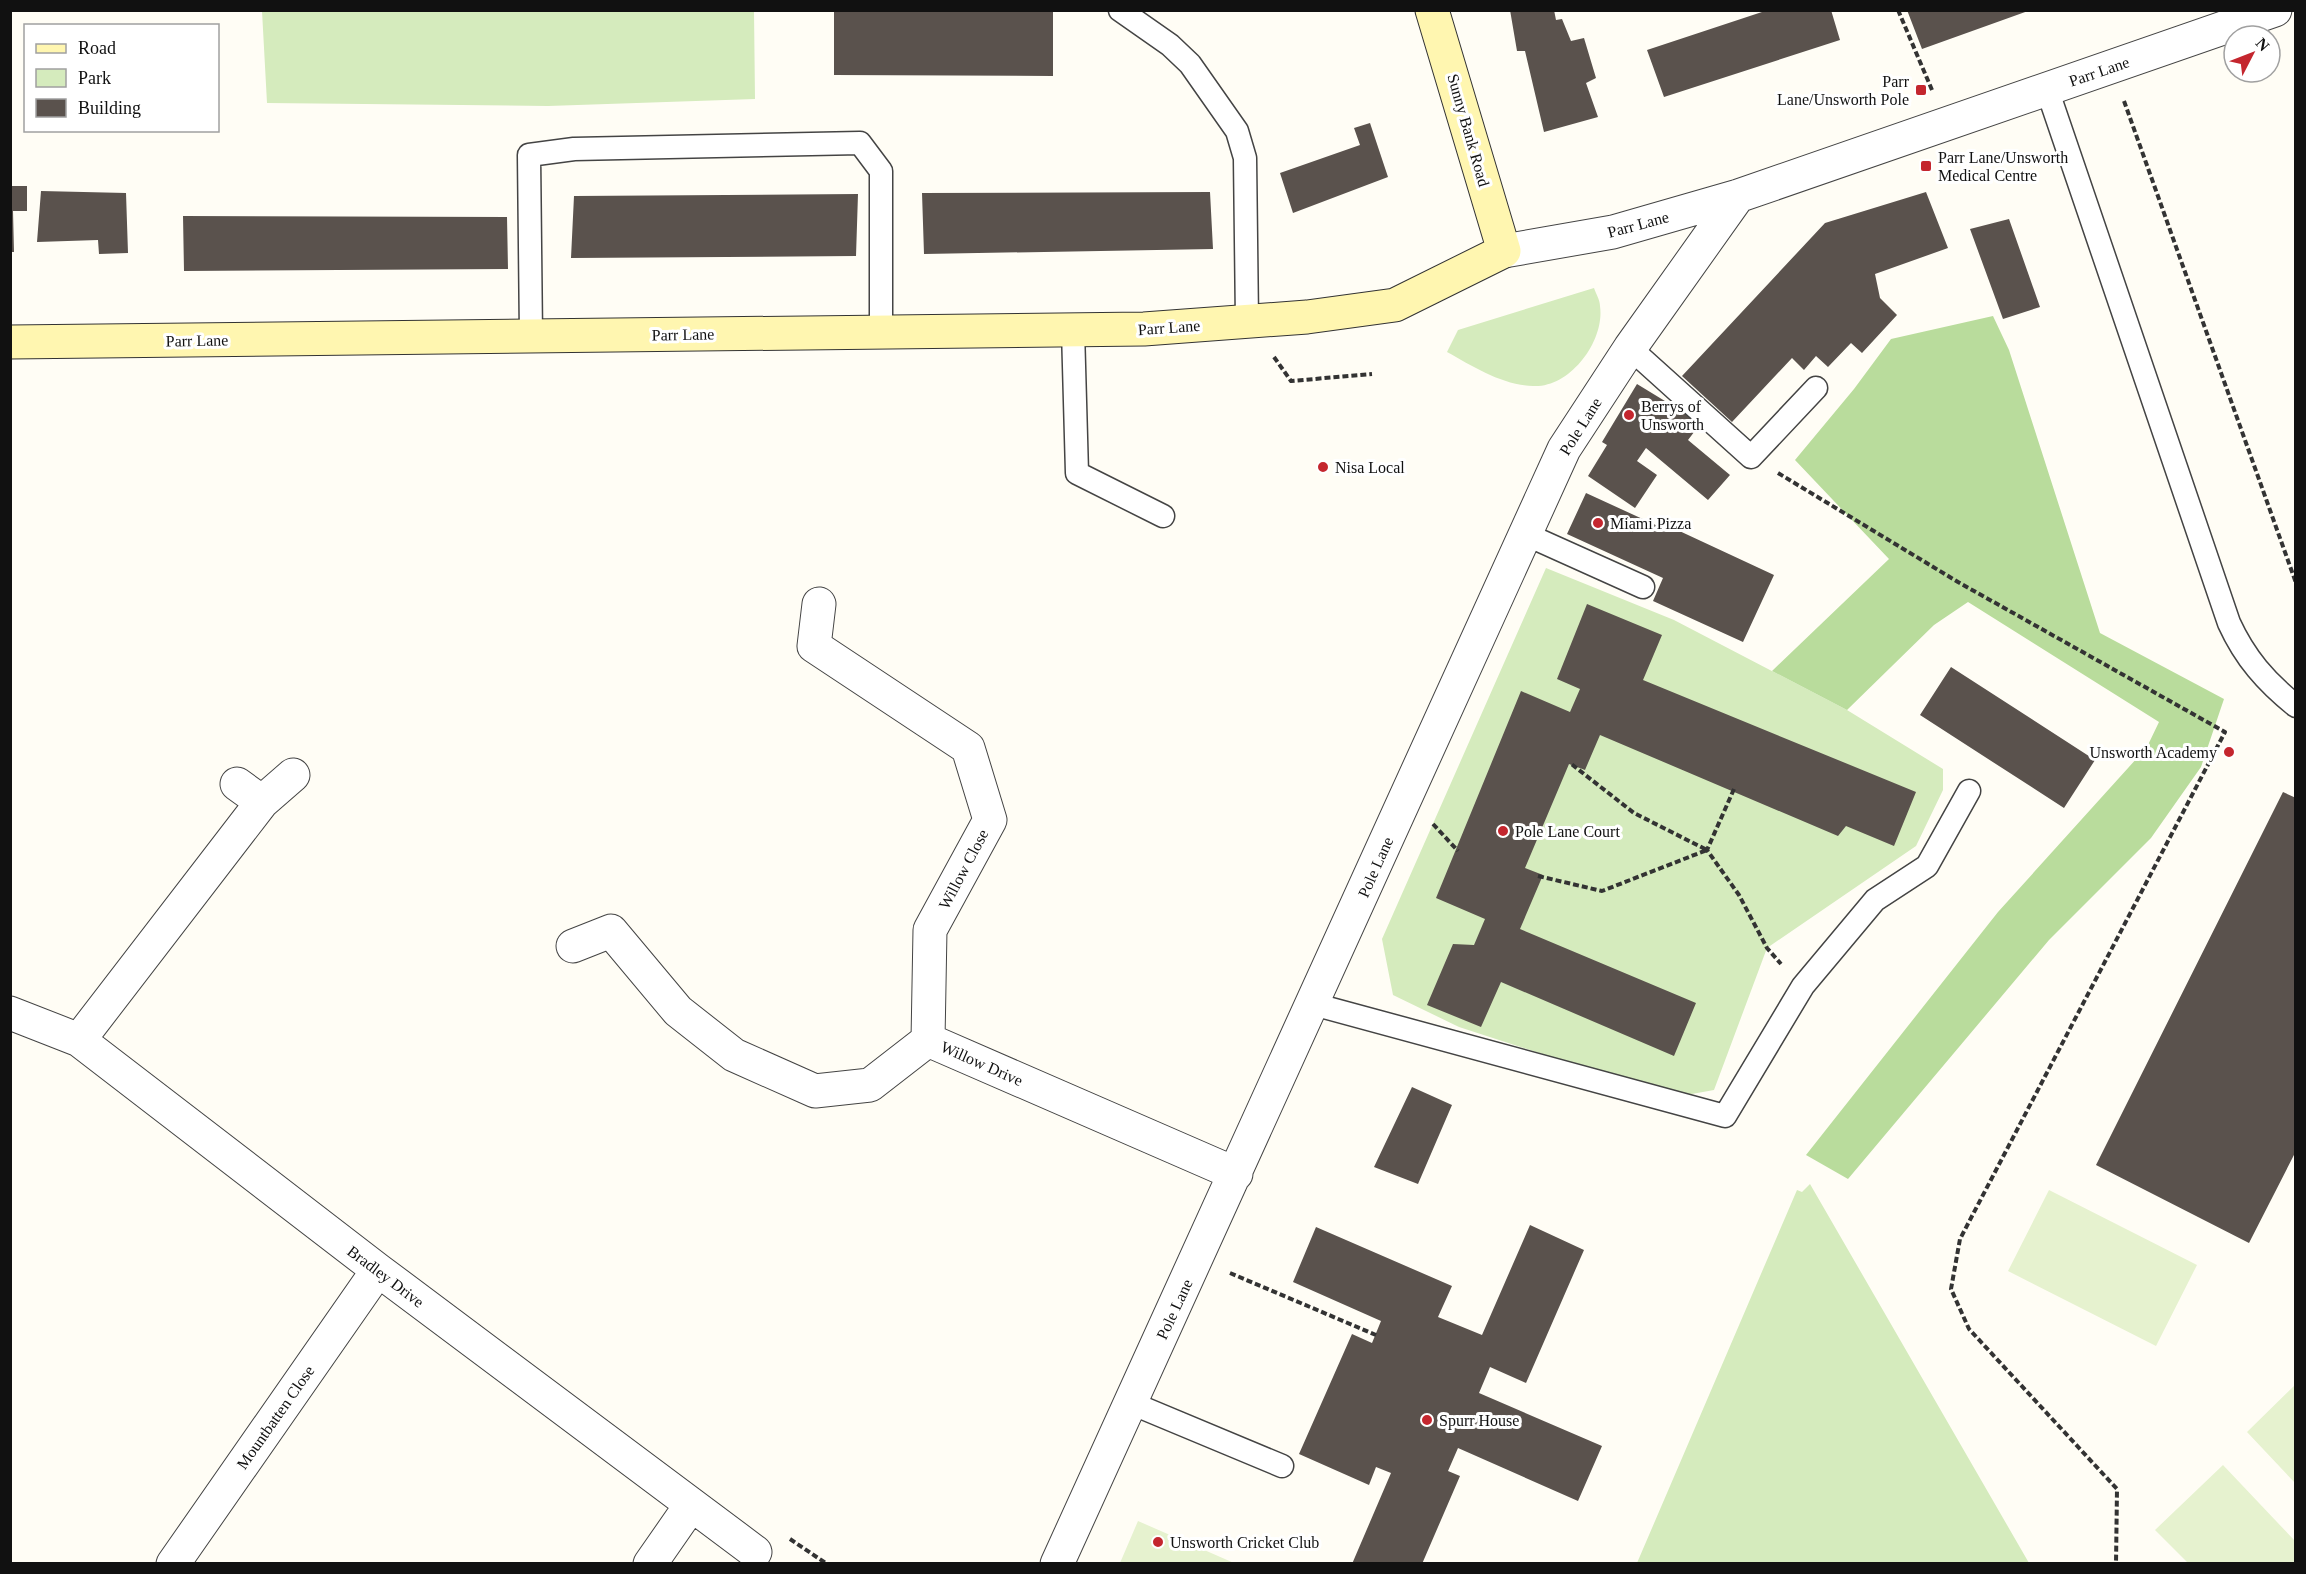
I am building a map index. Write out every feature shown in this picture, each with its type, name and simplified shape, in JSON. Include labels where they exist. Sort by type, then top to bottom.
[{"type":"street","name":"Sunny Bank Road","points":[[1432,10],[1504,251]]},
{"type":"street","name":"Parr Lane","points":[[10,342],[1144,329],[1247,321],[1395,305],[1504,251],[1613,232],[1738,196],[2112,67],[2257,14]]},
{"type":"street","name":"Pole Lane","points":[[1057,1563],[1564,449],[1630,348],[1738,196]]},
{"type":"street","name":"Willow Close","points":[[819,604],[814,646],[968,748],[990,819],[930,930],[928,1040]]},
{"type":"street","points":[[79,1040],[250,793],[292,775]]},
{"type":"street","name":"Willow Drive","points":[[573,945],[611,931],[678,1011],[734,1055],[815,1091],[870,1085],[928,1040],[1236,1174]]},
{"type":"street","name":"Bradley Drive","points":[[10,1013],[79,1040],[378,1270],[755,1552]]},
{"type":"street","name":"Mountbatten Close","points":[[172,1563],[378,1270]]},
{"type":"street","points":[[650,1563],[690,1505]]},
{"type":"lane","points":[[1120,10],[1170,45],[1190,64],[1237,131],[1245,158],[1247,321]]},
{"type":"lane","points":[[2047,89],[2229,623],[2241,649],[2254,667],[2271,686],[2295,706]]},
{"type":"lane","points":[[531,336],[529,155],[574,149],[860,143],[881,171],[881,332]]},
{"type":"lane","points":[[1073,330],[1077,473],[1163,516]]},
{"type":"lane","points":[[1630,348],[1751,457],[1816,388]]},
{"type":"lane","points":[[1525,534],[1643,587]]},
{"type":"lane","points":[[1313,1004],[1725,1116],[1803,986],[1875,900],[1927,866],[1969,791]]},
{"type":"lane","points":[[1131,1403],[1282,1466]]},
{"type":"path","points":[[1898,10],[1946,124]]},
{"type":"path","points":[[2112,67],[2295,583]]},
{"type":"path","points":[[1247,321],[1291,381],[1372,374]]},
{"type":"path","points":[[1751,457],[1958,582],[2225,732],[1960,1239],[1951,1289],[1969,1329],[2117,1489],[2116,1563]]},
{"type":"path","points":[[1570,763],[1634,813],[1707,850],[1739,895],[1767,948]]},
{"type":"path","points":[[1538,876],[1602,891],[1707,850],[1734,789]]},
{"type":"path","points":[[1433,824],[1458,851]]},
{"type":"path","points":[[1197,1259],[1376,1335]]},
{"type":"green space","points":[[262,11],[754,11],[755,99],[548,106],[267,103]]},
{"type":"green space","points":[[1594,288],[1599,299],[1600,320],[1591,347],[1572,371],[1547,385],[1522,385],[1499,379],[1447,352],[1458,330]]},
{"type":"green space","points":[[1993,316],[2009,350],[2100,633],[2224,699],[2201,767],[2151,838],[2049,940],[1848,1179],[1806,1155],[1998,912],[2147,747],[2159,722],[1968,602],[1934,625],[1847,710],[1772,671],[1889,559],[1795,460],[1854,389],[1891,339]]},
{"type":"green space","points":[[1546,568],[1674,620],[1847,710],[1943,769],[1943,790],[1916,846],[1767,948],[1714,1090],[1675,1097],[1459,1027],[1393,995],[1382,939]]},
{"type":"green space","points":[[1810,1184],[2029,1563],[1637,1563],[1797,1190],[1802,1192]]},
{"type":"green space","points":[[2049,1190],[2197,1265],[2156,1346],[2008,1271]]},
{"type":"green space","points":[[2295,1385],[2295,1483],[2247,1432]]},
{"type":"green space","points":[[2223,1465],[2295,1541],[2295,1563],[2188,1563],[2155,1530]]},
{"type":"green space","name":"Unsworth Cricket Club","points":[[1138,1521],[1234,1563],[1120,1563]]},
{"type":"building","points":[[834,10],[1053,10],[1053,76],[834,75]]},
{"type":"building","points":[[1510,10],[1554,10],[1556,20],[1562,19],[1571,41],[1584,38],[1596,78],[1586,83],[1598,117],[1544,132],[1525,51],[1517,51]]},
{"type":"building","points":[[1768,10],[1831,10],[1840,40],[1664,97],[1647,50]]},
{"type":"building","points":[[1907,10],[2027,10],[2028,11],[1922,49]]},
{"type":"building","points":[[1370,123],[1388,177],[1293,213],[1280,173],[1360,145],[1354,128]]},
{"type":"building","points":[[10,186],[27,186],[27,211],[13,211],[14,252],[10,252]]},
{"type":"building","points":[[41,191],[126,193],[128,253],[99,254],[98,240],[37,242]]},
{"type":"building","points":[[1210,192],[1213,249],[924,254],[922,193]]},
{"type":"building","points":[[1926,192],[1948,248],[1875,274],[1880,298],[1897,315],[1862,353],[1851,343],[1828,367],[1816,356],[1804,370],[1792,358],[1732,422],[1682,376],[1825,223]]},
{"type":"building","points":[[858,194],[856,256],[571,258],[574,196]]},
{"type":"building","points":[[183,216],[507,217],[508,269],[184,271]]},
{"type":"building","points":[[2009,219],[2040,307],[2003,319],[1970,229]]},
{"type":"building","points":[[1637,384],[1701,423],[1688,440],[1730,475],[1708,500],[1646,448],[1637,461],[1657,475],[1635,508],[1588,476],[1607,445],[1602,442]]},
{"type":"building","points":[[1586,493],[1671,532],[1673,528],[1774,575],[1743,642],[1653,601],[1663,578],[1567,534]]},
{"type":"building","name":"Pole Lane Court","points":[[1587,604],[1662,635],[1643,680],[1916,792],[1894,846],[1846,826],[1838,836],[1600,735],[1585,770],[1569,764],[1525,868],[1543,875],[1520,929],[1696,1003],[1674,1056],[1501,982],[1481,1027],[1427,1005],[1453,944],[1474,945],[1485,919],[1436,898],[1521,691],[1570,712],[1580,689],[1557,679]]},
{"type":"building","points":[[1951,667],[2095,760],[2064,808],[1920,715]]},
{"type":"building","points":[[2283,792],[2296,798],[2296,1151],[2249,1243],[2096,1165]]},
{"type":"building","points":[[1412,1087],[1452,1105],[1418,1184],[1374,1167]]},
{"type":"building","name":"Spurr House","points":[[1530,1225],[1584,1250],[1526,1383],[1490,1367],[1479,1393],[1602,1446],[1578,1501],[1458,1448],[1448,1471],[1460,1476],[1422,1564],[1352,1564],[1391,1473],[1376,1467],[1369,1485],[1299,1454],[1352,1334],[1372,1343],[1381,1321],[1293,1282],[1316,1227],[1452,1286],[1438,1317],[1482,1335]]},
{"type":"place","name":"Parr Lane/Unsworth Pole","points":[[1921,90]]},
{"type":"place","name":"Parr Lane/Unsworth Medical Centre","points":[[1926,166]]},
{"type":"place","name":"Berrys of Unsworth","points":[[1629,415]]},
{"type":"place","name":"Nisa Local","points":[[1323,467]]},
{"type":"place","name":"Miami Pizza","points":[[1598,523]]},
{"type":"place","name":"Unsworth Academy","points":[[2229,752]]},
{"type":"place","name":"Pole Lane Court","points":[[1503,831]]},
{"type":"place","name":"Spurr House","points":[[1427,1420]]},
{"type":"place","name":"Unsworth Cricket Club","points":[[1158,1542]]}]
